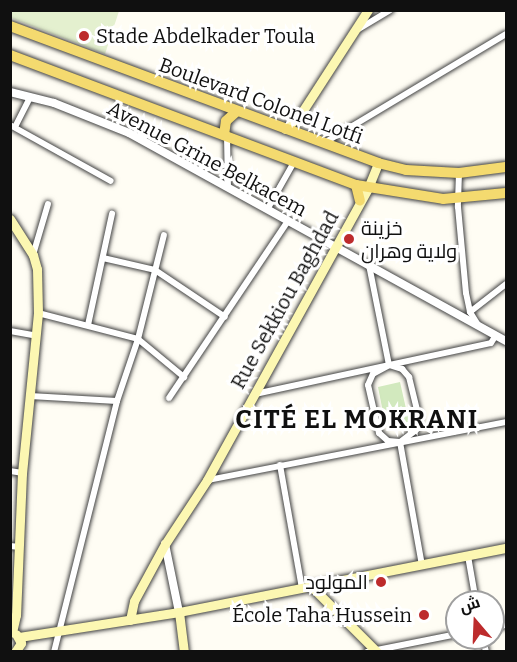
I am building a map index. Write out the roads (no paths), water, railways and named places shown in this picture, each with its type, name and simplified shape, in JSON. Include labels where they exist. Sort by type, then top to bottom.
[{"type":"main road","points":[[285,129],[300,115],[368,10]]},
{"type":"main road","name":"Boulevard Colonel Lotfi","points":[[10,26],[378,163],[406,170],[459,173],[507,167]]},
{"type":"main road","points":[[10,55],[356,185],[421,197],[458,199],[507,193]]},
{"type":"main road","points":[[210,130],[219,122],[220,106]]},
{"type":"main road","points":[[226,136],[226,121],[236,112]]},
{"type":"main road","points":[[297,134],[300,115]]},
{"type":"main road","name":"Rue Sekkiou Baghdad","points":[[130,620],[134,601],[165,544],[207,480],[368,188],[378,163]]},
{"type":"main road","points":[[356,185],[360,201]]},
{"type":"main road","points":[[10,219],[33,255],[37,268],[38,313],[15,546],[13,614],[15,640],[179,612],[507,548]]},
{"type":"main road","points":[[306,587],[374,651]]},
{"type":"main road","points":[[179,612],[184,651]]},
{"type":"street","points":[[354,32],[390,10]]},
{"type":"street","points":[[324,144],[507,34]]},
{"type":"street","name":"Avenue Grine Belkacem","points":[[10,92],[98,118],[228,186],[507,341]]},
{"type":"street","points":[[30,97],[13,126],[111,181]]},
{"type":"street","points":[[226,136],[228,186]]},
{"type":"street","points":[[268,208],[294,162]]},
{"type":"street","points":[[459,173],[458,199],[467,300],[470,312],[478,325]]},
{"type":"street","points":[[33,255],[48,204]]},
{"type":"street","points":[[88,325],[112,214]]},
{"type":"street","points":[[169,398],[288,221]]},
{"type":"street","points":[[54,651],[117,401],[138,339],[164,235]]},
{"type":"street","points":[[103,258],[155,270],[225,317]]},
{"type":"street","points":[[369,265],[388,365]]},
{"type":"street","points":[[470,312],[507,284]]},
{"type":"street","points":[[451,310],[462,309],[467,300]]},
{"type":"street","points":[[38,313],[138,339],[183,376]]},
{"type":"street","points":[[10,331],[37,336]]},
{"type":"street","points":[[254,394],[491,344],[496,335]]},
{"type":"street","points":[[388,365],[402,369],[409,377],[418,418],[416,430],[400,442],[388,441],[379,433],[368,385],[373,375],[388,365]]},
{"type":"street","points":[[30,396],[117,401]]},
{"type":"street","points":[[207,480],[507,422]]},
{"type":"street","points":[[400,442],[422,565]]},
{"type":"street","points":[[280,465],[306,587]]},
{"type":"street","points":[[10,471],[21,473]]},
{"type":"street","points":[[165,544],[179,612]]},
{"type":"street","points":[[468,556],[474,590]]},
{"type":"street","points":[[374,651],[445,636]]},
{"type":"place","name":"Stade Abdelkader Toula","points":[[84,36]]},
{"type":"place","name":"خزينة ولاية وهران","points":[[349,239]]},
{"type":"place","name":"المولود","points":[[381,582]]},
{"type":"place","name":"École Taha Hussein","points":[[424,615]]},
{"type":"district","name":"CITÉ EL MOKRANI","points":[[357,420]]}]
